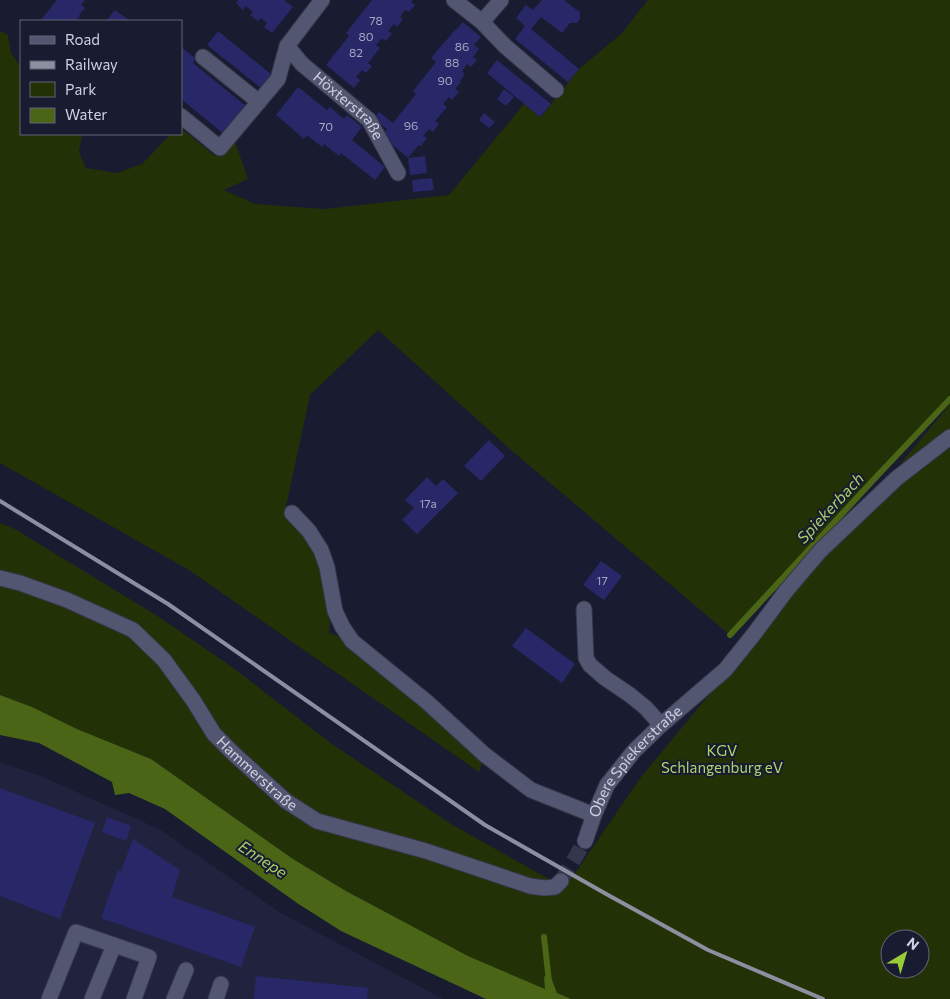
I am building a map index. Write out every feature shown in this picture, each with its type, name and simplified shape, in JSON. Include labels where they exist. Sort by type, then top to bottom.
[{"type":"street","points":[[182,117],[220,148],[278,78],[287,46],[322,0]]},
{"type":"street","points":[[454,0],[482,22],[556,90]]},
{"type":"street","points":[[482,22],[501,0]]},
{"type":"street","name":"Höxterstraße","points":[[287,46],[302,64],[369,120],[398,173]]},
{"type":"street","points":[[202,57],[259,102]]},
{"type":"street","name":"Obere Spiekerstraße","points":[[292,513],[309,531],[321,550],[327,567],[335,611],[352,641],[427,702],[484,754],[531,790],[594,815],[607,785],[634,751],[725,670],[786,591],[820,551],[897,478],[950,437]]},
{"type":"street","name":"Hammerstraße","points":[[0,578],[67,600],[134,630],[164,660],[193,700],[214,734],[286,801],[317,820],[426,852],[530,886],[555,887],[561,881]]},
{"type":"street","points":[[584,609],[586,658],[590,665],[646,708],[661,725]]},
{"type":"street","points":[[584,841],[594,815]]},
{"type":"street","points":[[49,999],[76,932],[149,957],[134,999]]},
{"type":"street","points":[[92,999],[114,945]]},
{"type":"street","points":[[174,999],[186,970]]},
{"type":"street","points":[[216,999],[221,984]]},
{"type":"shaded area","points":[[0,762],[41,776],[159,829],[281,913],[443,999],[0,999]]},
{"type":"green space","points":[[648,0],[950,0],[950,399],[730,635],[511,450],[378,330],[310,395],[284,516],[304,535],[316,554],[330,622],[329,633],[352,641],[485,755],[479,772],[189,570],[0,463],[0,31],[8,35],[11,53],[20,66],[20,135],[82,135],[79,152],[86,168],[117,173],[142,164],[170,135],[182,135],[182,129],[215,156],[233,136],[248,179],[224,190],[255,204],[325,209],[449,195],[524,104],[541,117],[579,69],[622,33]]},
{"type":"green space","name":"KGV Schlangenburg eV","points":[[950,404],[950,999],[571,999],[468,956],[346,891],[293,859],[151,759],[0,695],[0,523],[15,529],[159,617],[232,667],[332,744],[451,824],[565,888],[641,777]]},
{"type":"water","name":"Ennepe","points":[[0,695],[151,759],[293,859],[346,891],[468,956],[545,989],[544,976],[552,980],[557,993],[571,999],[486,999],[341,931],[297,903],[165,809],[129,793],[115,795],[112,782],[39,743],[0,735]]},
{"type":"building","points":[[57,0],[85,0],[81,5],[85,8],[77,20],[41,20]]},
{"type":"building","points":[[238,0],[284,0],[293,7],[272,33],[264,27],[267,23],[261,18],[258,21],[250,15],[253,12],[246,6],[243,10],[236,3]]},
{"type":"building","points":[[372,0],[413,0],[411,2],[415,5],[409,12],[405,10],[400,17],[403,19],[397,27],[394,24],[388,31],[392,34],[385,41],[382,38],[376,45],[380,48],[368,63],[372,66],[366,73],[362,70],[356,77],[360,80],[354,88],[326,65],[349,36],[346,33]]},
{"type":"building","points":[[542,0],[564,0],[580,11],[580,19],[577,23],[570,23],[562,33],[541,17],[531,29],[579,69],[568,82],[515,39],[525,26],[516,18],[526,5],[533,10]]},
{"type":"building","points":[[115,10],[129,20],[107,20]]},
{"type":"building","points":[[463,22],[481,37],[474,45],[479,49],[473,57],[477,60],[471,67],[467,64],[462,71],[465,74],[455,89],[459,92],[452,100],[449,97],[443,104],[447,107],[435,121],[439,124],[433,132],[429,129],[423,136],[427,138],[408,158],[382,136],[387,129],[374,119],[379,112],[393,123],[416,94],[413,91],[436,62],[431,58]]},
{"type":"building","points":[[218,31],[272,75],[261,88],[207,45]]},
{"type":"building","points":[[182,48],[196,59],[193,63],[246,106],[224,134],[182,100]]},
{"type":"building","points":[[497,60],[551,104],[540,117],[487,73]]},
{"type":"building","points":[[298,87],[327,110],[330,107],[344,119],[347,115],[362,127],[352,140],[385,167],[375,180],[341,153],[339,156],[324,144],[322,147],[307,135],[304,139],[276,115]]},
{"type":"building","points":[[504,89],[514,97],[506,106],[497,99]]},
{"type":"building","points":[[484,113],[495,122],[489,128],[479,120]]},
{"type":"building","points":[[425,156],[427,173],[410,175],[408,158]]},
{"type":"building","points":[[432,178],[434,190],[413,192],[412,180]]},
{"type":"building","points":[[489,440],[505,456],[481,481],[464,466]]},
{"type":"building","points":[[427,477],[436,486],[443,479],[458,493],[417,534],[402,520],[414,508],[405,500]]},
{"type":"building","points":[[601,561],[622,576],[604,600],[583,585]]},
{"type":"building","points":[[526,628],[575,664],[562,683],[512,646]]},
{"type":"building","points":[[0,788],[95,823],[60,919],[0,896]]},
{"type":"building","points":[[107,817],[131,826],[126,841],[102,832]]},
{"type":"building","points":[[133,839],[180,870],[172,897],[255,927],[241,967],[101,918],[118,870],[121,871]]},
{"type":"building","points":[[256,976],[368,988],[367,999],[254,999]]},
{"type":"waterway","name":"Spiekerbach","points":[[730,635],[950,399]]},
{"type":"waterway","name":"Spiekerbach","points":[[544,937],[551,999]]},
{"type":"tunnel","points":[[561,881],[585,841]]},
{"type":"railway","points":[[0,501],[168,604],[485,825],[708,950],[823,999]]}]
